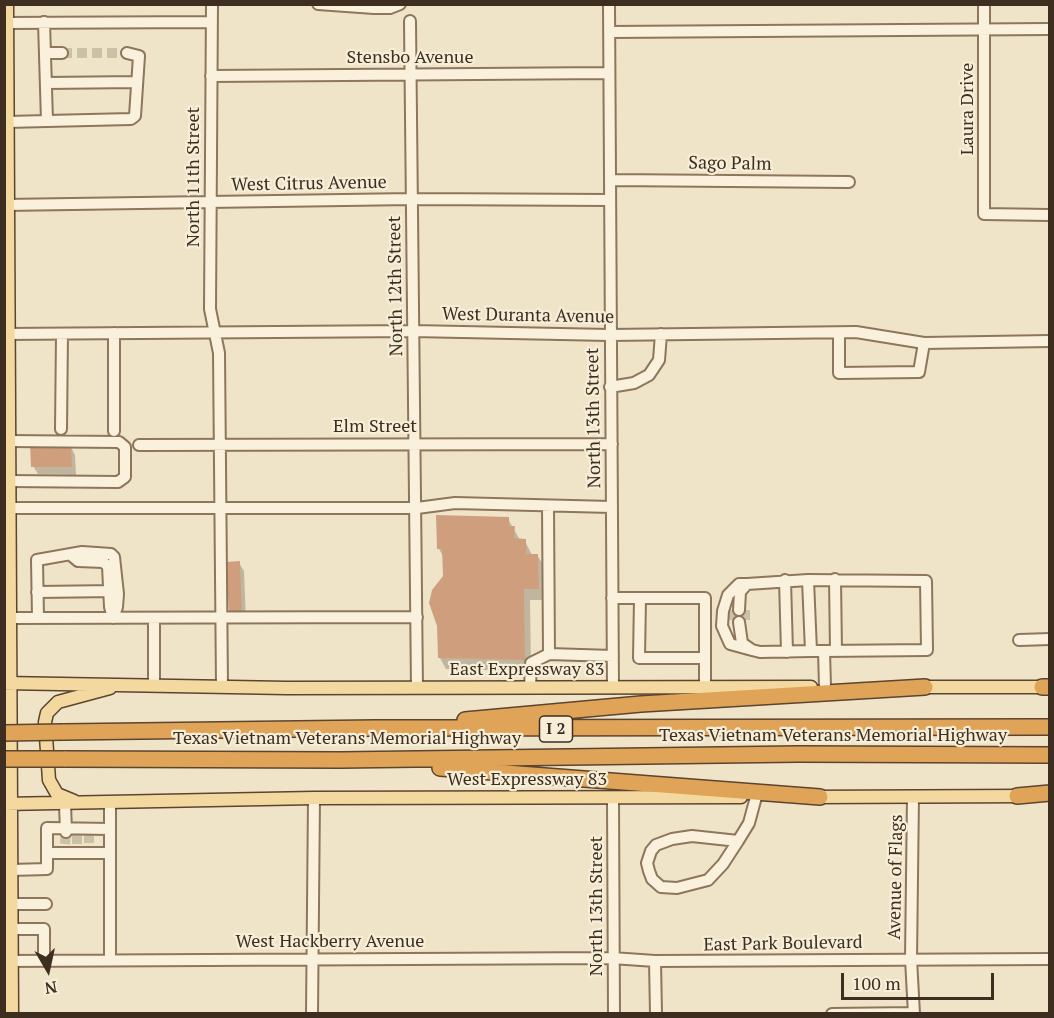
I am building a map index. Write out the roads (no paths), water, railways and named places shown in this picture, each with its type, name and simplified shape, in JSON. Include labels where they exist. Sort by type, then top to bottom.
[{"type":"highway","points":[[375,728],[641,704],[925,687]]},
{"type":"highway","name":"Texas Vietnam Veterans Memorial Highway","points":[[4,733],[375,728],[1050,727]]},
{"type":"highway","name":"Texas Vietnam Veterans Memorial Highway","points":[[4,759],[341,760],[798,754],[1050,755]]},
{"type":"highway","points":[[341,760],[820,797]]},
{"type":"highway","points":[[1017,796],[1050,794]]},
{"type":"main road","points":[[7,4],[6,424],[9,618],[7,804],[11,904],[8,960],[12,1014]]},
{"type":"main road","name":"East Expressway 83","points":[[7,683],[417,688],[1047,687]]},
{"type":"main road","points":[[81,804],[57,794],[49,780],[45,722],[47,713],[58,702],[125,684]]},
{"type":"main road","name":"West Expressway 83","points":[[7,804],[314,798],[1017,796]]},
{"type":"street","name":"North 11th Street","points":[[212,4],[210,22],[210,309],[219,353],[222,687]]},
{"type":"street","points":[[318,4],[382,8],[400,4]]},
{"type":"street","name":"North 13th Street","points":[[609,4],[611,180],[609,335],[613,688]]},
{"type":"street","name":"Laura Drive","points":[[984,4],[984,214],[1050,215]]},
{"type":"street","name":"North 12th Street","points":[[410,21],[417,508],[417,688]]},
{"type":"street","points":[[6,22],[210,22]]},
{"type":"street","points":[[44,22],[47,121]]},
{"type":"street","points":[[609,32],[1050,29]]},
{"type":"street","points":[[45,53],[62,52]]},
{"type":"street","points":[[7,122],[131,119],[137,110],[140,56],[127,52]]},
{"type":"street","name":"Stensbo Avenue","points":[[211,76],[609,73]]},
{"type":"street","points":[[46,83],[137,82]]},
{"type":"street","name":"Sago Palm","points":[[611,180],[849,182]]},
{"type":"street","name":"West Citrus Avenue","points":[[6,205],[412,199],[610,200]]},
{"type":"street","name":"West Duranta Avenue","points":[[6,334],[413,331],[609,335],[856,332],[924,343],[1050,341]]},
{"type":"street","points":[[114,333],[114,430]]},
{"type":"street","points":[[839,333],[839,373],[919,372],[924,343]]},
{"type":"street","points":[[61,429],[62,334]]},
{"type":"street","points":[[610,387],[634,383],[649,375],[659,360],[661,334]]},
{"type":"street","points":[[7,448],[119,442],[125,447],[125,477],[118,482],[7,480]]},
{"type":"street","name":"Elm Street","points":[[139,445],[612,444]]},
{"type":"street","points":[[7,513],[220,508],[417,508],[455,503],[611,507]]},
{"type":"street","points":[[548,506],[549,654]]},
{"type":"street","points":[[38,618],[37,560],[72,556],[82,552],[111,554],[114,557],[113,591],[117,608],[113,618]]},
{"type":"street","points":[[836,579],[837,651]]},
{"type":"street","points":[[836,579],[926,581],[927,650],[760,652],[730,645],[722,626],[723,611],[728,594],[739,584],[744,588],[785,580],[836,579]]},
{"type":"street","points":[[785,580],[787,652]]},
{"type":"street","points":[[808,580],[811,651]]},
{"type":"street","points":[[744,588],[744,596],[737,616],[739,637],[752,650]]},
{"type":"street","points":[[37,592],[113,591]]},
{"type":"street","points":[[612,598],[705,598],[705,687]]},
{"type":"street","points":[[640,598],[639,658],[705,658]]},
{"type":"street","points":[[9,618],[417,617]]},
{"type":"street","points":[[154,618],[154,685]]},
{"type":"street","points":[[1019,640],[1050,639]]},
{"type":"street","points":[[824,651],[825,687]]},
{"type":"street","points":[[530,688],[531,663],[549,654],[613,656]]},
{"type":"street","name":"Avenue of Flags","points":[[914,796],[911,959],[914,1013]]},
{"type":"street","points":[[738,841],[692,836],[672,839],[656,845],[647,863],[652,879],[662,886],[677,888],[699,884],[715,874],[738,841],[749,823],[756,797]]},
{"type":"street","points":[[312,1014],[314,798]]},
{"type":"street","name":"North 13th Street","points":[[614,798],[612,957],[614,1014]]},
{"type":"street","points":[[110,803],[110,960]]},
{"type":"street","points":[[65,804],[66,840]]},
{"type":"street","points":[[9,868],[46,869],[47,828],[66,840],[89,840],[110,828]]},
{"type":"street","points":[[47,854],[66,840],[89,840],[110,853]]},
{"type":"street","points":[[11,904],[46,904]]},
{"type":"street","points":[[9,929],[44,929],[44,960]]},
{"type":"street","name":"West Hackberry Avenue","points":[[8,960],[612,957],[655,962]]},
{"type":"street","points":[[911,959],[1050,959]]},
{"type":"street","name":"East Park Boulevard","points":[[655,962],[911,959]]},
{"type":"street","points":[[655,962],[656,1014]]},
{"type":"street","points":[[832,1014],[914,1013]]},
{"type":"tunnel","points":[[62,53],[127,53]]},
{"type":"tunnel","points":[[734,610],[734,622]]},
{"type":"tunnel","points":[[745,610],[745,622]]},
{"type":"tunnel","points":[[65,844],[66,832]]},
{"type":"tunnel","points":[[77,833],[77,844]]},
{"type":"tunnel","points":[[89,833],[89,844]]}]
